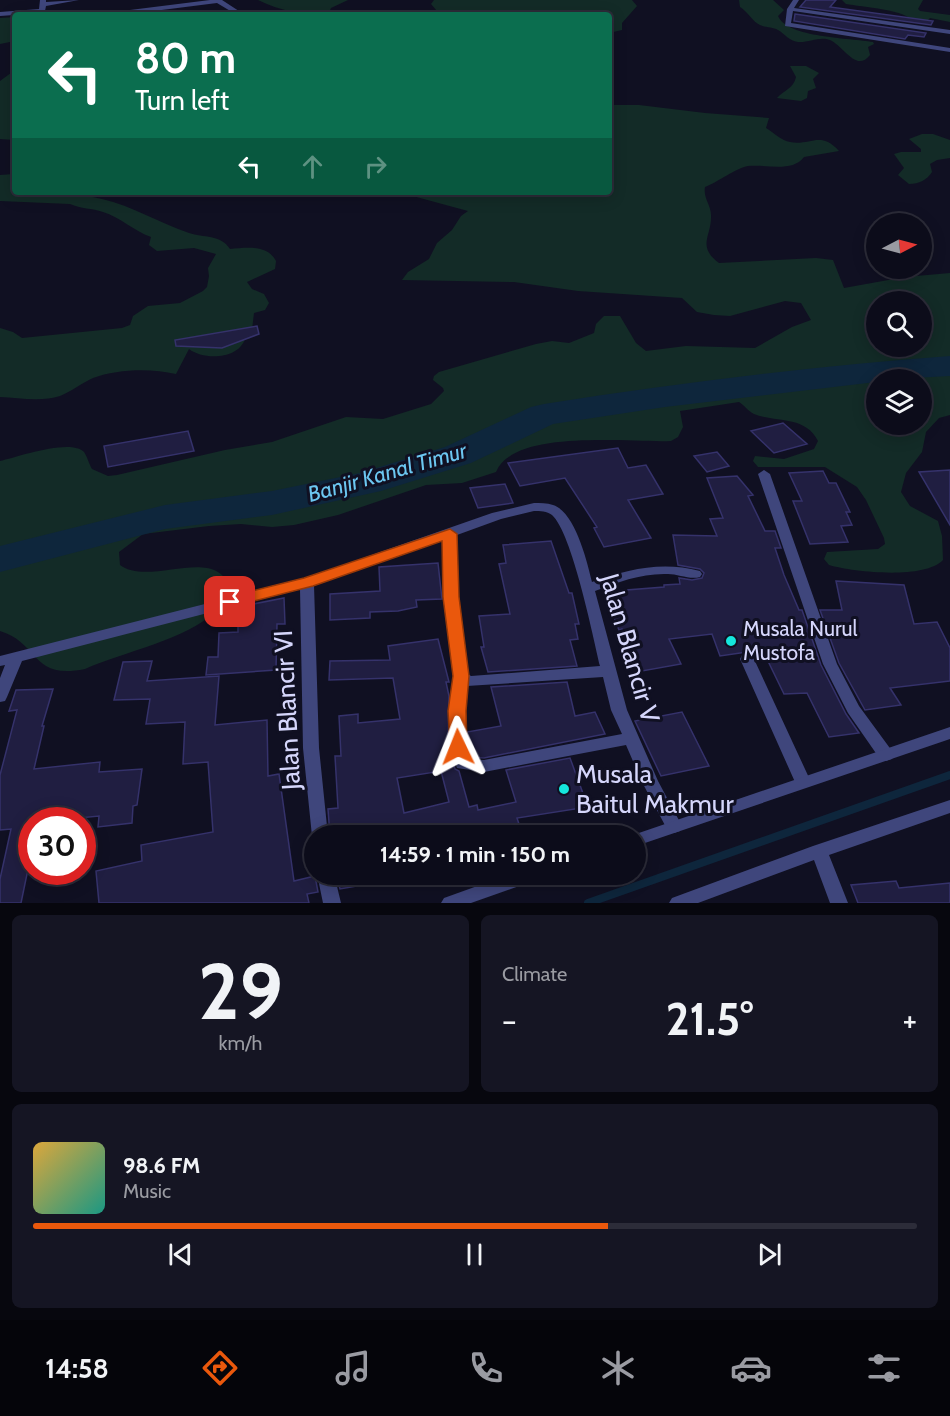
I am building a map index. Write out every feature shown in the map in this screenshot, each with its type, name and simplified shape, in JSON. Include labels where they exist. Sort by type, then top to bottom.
[{"type":"street","points":[[43,2],[76,0]]},
{"type":"street","points":[[128,12],[217,0],[237,12]]},
{"type":"street","points":[[796,0],[790,9],[786,24],[790,26],[950,50]]},
{"type":"street","points":[[790,9],[950,32]]},
{"type":"street","points":[[764,474],[830,664],[853,709],[886,755]]},
{"type":"street","name":"Jalan Blancir V","points":[[450,534],[522,509],[550,508],[559,514],[577,549],[589,588],[595,624],[619,710],[674,826]]},
{"type":"street","points":[[0,698],[7,660],[307,583],[450,534],[451,597],[461,676],[457,711],[458,747],[463,764],[484,766],[631,738]]},
{"type":"street","points":[[589,588],[625,575],[652,570],[676,570],[694,574]]},
{"type":"street","name":"Jalan Blancir VI","points":[[307,583],[311,748],[319,825]]},
{"type":"street","points":[[747,659],[803,782]]},
{"type":"street","points":[[461,676],[468,681],[607,671]]},
{"type":"street","points":[[646,836],[950,733]]},
{"type":"street","points":[[678,903],[950,806]]},
{"type":"street","points":[[819,851],[839,903]]},
{"type":"street","points":[[328,885],[332,903]]},
{"type":"street","points":[[450,903],[502,885]]},
{"type":"green space","points":[[258,0],[348,0],[331,8],[329,12],[292,12]]},
{"type":"green space","points":[[434,0],[632,0],[637,6],[622,23],[622,30],[612,32],[612,12],[440,12],[431,4]]},
{"type":"green space","points":[[739,0],[773,0],[784,10],[778,16],[794,29],[821,36],[873,42],[874,44],[868,47],[870,55],[860,61],[855,60],[830,40],[798,42],[792,40],[776,29],[757,24],[740,7]]},
{"type":"green space","points":[[842,0],[923,0],[918,9],[920,11],[950,15],[950,22],[930,18],[925,23],[914,23],[910,18],[894,12],[846,4]]},
{"type":"green space","points":[[12,17],[12,42],[0,44],[0,18]]},
{"type":"green space","points":[[790,66],[806,66],[819,73],[813,79],[816,88],[808,91],[807,98],[801,101],[777,98],[795,81],[796,77]]},
{"type":"green space","points":[[12,72],[12,140],[0,139],[0,81]]},
{"type":"green space","points":[[612,105],[639,105],[769,118],[766,128],[784,140],[797,143],[821,140],[833,145],[839,151],[804,157],[793,165],[743,167],[705,187],[711,215],[707,240],[708,251],[719,263],[816,258],[833,260],[844,288],[894,279],[932,279],[932,275],[950,273],[950,415],[939,418],[932,426],[932,369],[866,369],[866,435],[925,435],[922,452],[906,473],[901,492],[910,506],[938,521],[942,536],[943,560],[921,570],[888,573],[829,565],[824,559],[827,552],[878,549],[885,544],[866,500],[857,487],[825,467],[758,467],[753,461],[755,456],[784,459],[814,449],[818,441],[806,427],[798,423],[754,414],[739,402],[680,411],[683,427],[678,437],[671,441],[603,440],[549,443],[525,449],[507,458],[496,472],[462,483],[426,485],[338,515],[294,525],[272,527],[241,524],[143,534],[119,552],[120,565],[132,571],[147,572],[196,567],[210,569],[221,574],[229,586],[225,596],[216,611],[189,629],[85,669],[67,671],[44,665],[13,637],[0,631],[0,461],[56,448],[77,448],[84,452],[92,469],[108,476],[272,442],[346,417],[383,419],[431,404],[444,391],[433,380],[439,372],[536,344],[552,341],[569,343],[594,333],[596,324],[604,316],[620,316],[636,343],[646,351],[686,346],[755,348],[792,327],[811,320],[801,303],[785,301],[730,316],[697,312],[682,298],[578,291],[514,282],[402,280],[408,272],[429,259],[437,243],[452,230],[461,216],[468,211],[409,195],[612,195]]},
{"type":"green space","points":[[922,134],[933,134],[950,140],[950,158],[937,160],[930,164],[932,172],[928,177],[909,184],[898,175],[904,168],[894,154],[921,152],[921,149],[909,139]]},
{"type":"green space","points":[[12,174],[12,195],[77,195],[102,199],[189,233],[217,239],[230,249],[256,248],[267,252],[276,261],[275,269],[247,282],[252,289],[264,294],[269,303],[265,310],[254,313],[251,338],[245,339],[235,351],[220,356],[203,355],[189,349],[176,374],[156,371],[123,371],[93,378],[53,398],[0,397],[0,328],[22,338],[122,328],[130,325],[133,316],[148,306],[180,303],[203,291],[207,287],[208,268],[216,254],[194,248],[157,251],[149,245],[151,237],[99,211],[70,204],[0,201],[0,175]]},
{"type":"building","points":[[806,0],[836,0],[830,7],[933,21],[931,25],[800,7]]},
{"type":"building","points":[[795,14],[926,33],[924,37],[908,35],[905,39],[794,21]]},
{"type":"building","points":[[257,326],[259,334],[222,348],[176,346],[175,340]]},
{"type":"building","points":[[783,423],[807,444],[774,453],[751,431]]},
{"type":"building","points":[[188,431],[194,451],[108,467],[104,446]]},
{"type":"building","points":[[618,448],[628,468],[646,465],[663,494],[628,500],[651,538],[604,547],[594,528],[597,527],[565,478],[520,486],[508,463]]},
{"type":"building","points":[[717,452],[729,466],[707,472],[694,456]]},
{"type":"building","points":[[950,470],[950,525],[919,472]]},
{"type":"building","points":[[823,471],[829,483],[836,483],[850,512],[846,512],[852,525],[841,526],[848,542],[810,544],[793,501],[802,501],[789,473]]},
{"type":"building","points":[[737,476],[753,495],[748,496],[765,531],[775,531],[781,548],[775,548],[784,575],[799,610],[802,610],[821,665],[846,714],[859,733],[829,737],[807,693],[784,694],[764,653],[747,652],[720,656],[712,634],[669,639],[681,664],[642,671],[622,629],[619,630],[612,612],[620,611],[614,591],[680,584],[679,578],[692,580],[702,578],[704,573],[700,569],[678,565],[673,535],[717,536],[710,519],[723,518],[707,478]]},
{"type":"building","points":[[505,484],[513,503],[478,508],[470,488]]},
{"type":"building","points":[[551,541],[569,593],[572,593],[579,624],[575,624],[578,639],[570,640],[577,666],[488,672],[481,647],[484,647],[479,616],[510,614],[499,564],[506,563],[503,545]]},
{"type":"building","points":[[438,563],[442,599],[416,600],[417,607],[398,611],[370,612],[370,618],[330,620],[330,594],[380,591],[379,567]]},
{"type":"building","points":[[836,581],[904,585],[914,624],[937,622],[950,648],[950,681],[890,688],[901,705],[865,710],[839,663],[820,610],[842,610]]},
{"type":"building","points":[[284,598],[285,624],[277,624],[276,670],[206,675],[208,657],[218,657],[219,633],[238,632],[238,607]]},
{"type":"building","points":[[438,639],[449,682],[446,682],[449,696],[448,747],[455,769],[459,771],[469,807],[477,805],[478,810],[516,802],[506,770],[570,758],[588,807],[517,818],[519,825],[329,825],[328,809],[338,808],[335,756],[341,756],[339,716],[358,714],[358,723],[400,719],[393,678],[329,680],[330,661],[390,660],[388,646]],"holes":[[[441,771],[449,802],[404,813],[397,778]]]},
{"type":"building","points":[[152,661],[147,681],[219,676],[215,725],[267,720],[268,776],[279,774],[294,881],[304,879],[304,885],[317,885],[318,892],[307,894],[309,903],[99,903],[96,871],[142,861],[141,845],[213,832],[208,762],[183,764],[185,722],[146,724],[150,699],[114,700],[123,662]]},
{"type":"building","points":[[567,682],[575,716],[595,712],[605,734],[484,758],[471,757],[467,732],[501,726],[491,687]]},
{"type":"building","points":[[53,689],[42,726],[44,726],[34,769],[100,762],[99,772],[142,769],[137,805],[133,806],[132,823],[98,827],[99,816],[96,816],[96,807],[18,807],[18,885],[25,885],[21,903],[0,903],[0,879],[11,829],[0,830],[0,775],[17,710],[9,711],[16,690]]},
{"type":"building","points":[[682,712],[709,766],[661,776],[635,721]]},
{"type":"building","points":[[896,881],[899,888],[950,883],[950,903],[858,903],[851,885]]},
{"type":"building","points":[[339,885],[363,885],[340,889]]},
{"type":"waterway","name":"Banjir Kanal Timur","points":[[0,559],[165,517],[272,503],[367,483],[458,455],[544,415],[665,396],[861,373],[950,366]]},
{"type":"waterway","points":[[588,903],[950,775]]},
{"type":"place","name":"Musala Nurul Mustofa","points":[[731,641]]},
{"type":"place","name":"Musala Baitul Makmur","points":[[564,789]]},
{"type":"route","points":[[230,602],[307,583],[450,534],[451,597],[461,676],[457,711],[458,747]]}]
